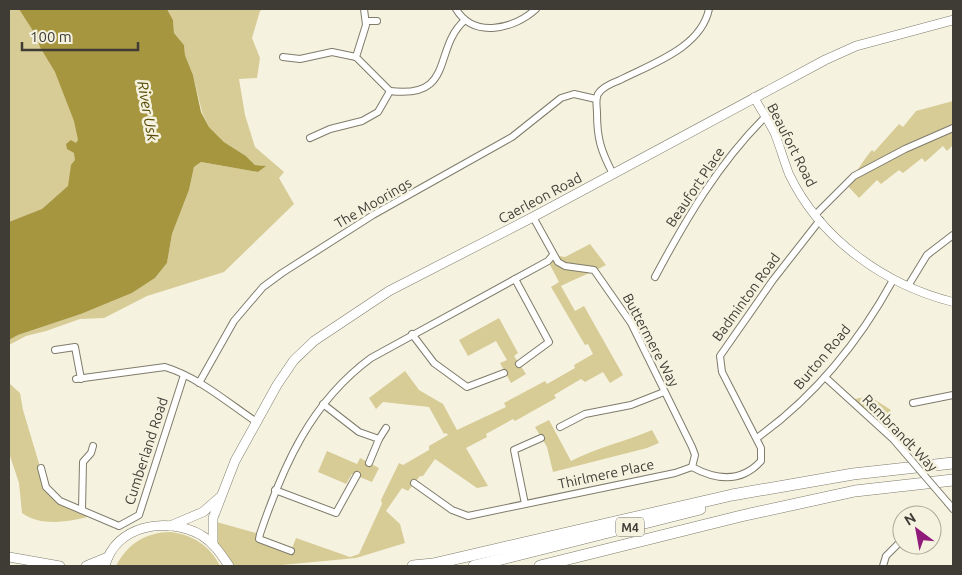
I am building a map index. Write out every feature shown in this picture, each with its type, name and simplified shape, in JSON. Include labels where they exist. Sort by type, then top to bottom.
[{"type":"highway","name":"M4","points":[[474,566],[786,487],[853,474],[953,463]]},
{"type":"highway","name":"M4","points":[[540,566],[741,516],[856,492],[953,480]]},
{"type":"highway","points":[[413,566],[433,564],[686,505],[786,487]]},
{"type":"highway","points":[[565,566],[668,535]]},
{"type":"main road","name":"Caerleon Road","points":[[212,543],[214,518],[235,460],[255,421],[294,360],[314,341],[389,291],[533,217],[754,97],[856,46],[953,20]]},
{"type":"main road","points":[[170,526],[203,512],[220,498]]},
{"type":"main road","points":[[86,566],[107,562],[118,542],[131,532],[148,526],[170,526],[200,534],[212,543],[229,566]]},
{"type":"main road","points":[[9,557],[60,566]]},
{"type":"street","points":[[356,57],[363,38],[366,21],[364,9]]},
{"type":"street","points":[[456,9],[464,20],[488,27],[509,26],[518,23],[536,9]]},
{"type":"street","points":[[613,174],[599,144],[596,99],[603,88],[669,55],[694,38],[702,26],[709,9]]},
{"type":"street","points":[[283,57],[300,59],[332,52],[356,57],[390,91],[405,93],[431,83],[443,67],[447,44],[464,20]]},
{"type":"street","points":[[366,21],[377,21]]},
{"type":"street","points":[[310,138],[330,129],[362,121],[378,112],[390,91]]},
{"type":"street","name":"The Moorings","points":[[199,383],[234,321],[263,287],[282,273],[373,215],[498,145],[561,98],[574,94],[596,99]]},
{"type":"street","name":"Beaufort Road","points":[[754,97],[774,132],[790,174],[818,217],[862,262],[893,280],[953,302]]},
{"type":"street","name":"Beaufort Place","points":[[655,277],[684,223],[725,162],[744,138],[765,117]]},
{"type":"street","name":"Badminton Road","points":[[692,467],[712,477],[730,478],[751,471],[761,462],[761,448],[722,372],[720,356],[818,217],[854,176],[905,149],[953,128]]},
{"type":"street","points":[[291,551],[259,539],[275,490],[290,456],[323,404],[350,373],[370,358],[548,261],[553,255],[533,217]]},
{"type":"street","points":[[908,286],[927,255],[953,235]]},
{"type":"street","name":"Buttermere Way","points":[[553,255],[558,262],[565,266],[594,270],[631,323],[692,447],[695,455],[692,467]]},
{"type":"street","points":[[515,279],[549,342],[519,364]]},
{"type":"street","name":"Burton Road","points":[[757,438],[777,424],[826,378],[875,313],[893,280]]},
{"type":"street","points":[[412,334],[434,363],[467,387],[504,372]]},
{"type":"street","points":[[55,350],[75,347],[79,379],[164,367],[199,383],[255,421]]},
{"type":"street","name":"Cumberland Road","points":[[82,510],[119,526],[139,514],[184,375]]},
{"type":"street","name":"Rembrandt Way","points":[[826,378],[893,439],[953,509]]},
{"type":"street","points":[[560,428],[585,414],[631,405],[664,392]]},
{"type":"street","points":[[913,404],[953,395]]},
{"type":"street","points":[[323,404],[360,432],[379,439]]},
{"type":"street","points":[[369,464],[379,439],[386,428]]},
{"type":"street","points":[[525,504],[514,450],[541,438]]},
{"type":"street","points":[[41,468],[46,487],[60,501],[82,510],[83,462],[91,453],[93,446]]},
{"type":"street","name":"Thirlmere Place","points":[[414,484],[452,510],[468,516],[675,473],[692,467]]},
{"type":"street","points":[[275,490],[336,513],[357,475]]},
{"type":"street","points":[[883,566],[886,556],[892,550]]},
{"type":"shaded area","points":[[9,9],[54,9],[111,145],[9,259]]},
{"type":"shaded area","points":[[167,9],[264,9],[260,11],[252,38],[260,58],[257,78],[239,79],[245,115],[255,147],[284,172],[279,178],[294,204],[224,272],[147,296],[104,318],[80,319],[26,336],[9,345],[9,340],[18,335],[81,314],[132,293],[155,278],[167,263],[172,234],[189,190],[194,167],[201,162],[258,172],[265,166],[255,165],[246,156],[224,142],[209,127],[202,112],[193,75],[185,55],[184,45],[174,33],[173,20]]},
{"type":"shaded area","points":[[953,101],[953,145],[947,151],[943,146],[925,162],[922,158],[903,173],[899,170],[881,184],[877,180],[859,198],[846,184],[872,150],[874,152],[899,124],[903,127],[916,111]]},
{"type":"shaded area","points":[[590,244],[606,265],[561,286],[575,311],[584,306],[623,375],[610,383],[603,372],[585,382],[581,379],[554,395],[556,398],[515,421],[513,419],[486,434],[487,437],[466,448],[488,486],[477,488],[435,459],[423,476],[420,476],[408,491],[402,488],[386,511],[400,524],[405,543],[356,558],[271,566],[229,566],[213,543],[213,521],[260,534],[259,539],[291,551],[296,538],[350,557],[359,554],[382,504],[381,500],[399,463],[403,465],[429,450],[429,446],[448,435],[444,434],[429,407],[383,402],[376,409],[369,398],[405,371],[419,390],[443,404],[457,430],[506,407],[504,403],[545,381],[547,384],[575,368],[574,365],[593,354],[588,344],[585,345],[551,287],[559,282],[548,261],[553,255],[565,257]]},
{"type":"shaded area","points":[[499,318],[518,353],[514,356],[526,374],[511,383],[500,363],[507,360],[496,341],[468,356],[459,340]]},
{"type":"shaded area","points":[[9,378],[10,384],[20,393],[23,410],[46,487],[60,501],[95,515],[67,521],[48,522],[30,518],[22,513],[19,483],[9,453]]},
{"type":"shaded area","points":[[869,396],[891,410],[880,426],[851,400]]},
{"type":"shaded area","points":[[549,420],[571,461],[652,430],[659,443],[647,448],[553,472],[547,447],[535,427]]},
{"type":"shaded area","points":[[327,451],[357,464],[360,458],[379,468],[372,482],[352,474],[346,484],[318,472]]},
{"type":"shaded area","points":[[171,532],[194,539],[206,547],[220,566],[116,566],[126,551],[138,541],[153,534]]},
{"type":"water","name":"River Usk","points":[[19,9],[167,9],[173,20],[174,33],[184,45],[201,112],[209,127],[224,142],[246,156],[255,165],[266,166],[258,172],[201,162],[194,167],[189,190],[172,234],[167,263],[155,278],[132,293],[9,340],[9,222],[42,209],[68,186],[71,165],[75,160],[74,153],[67,149],[66,144],[71,140],[76,143],[78,140],[74,121],[55,72],[40,47],[37,37]]}]
